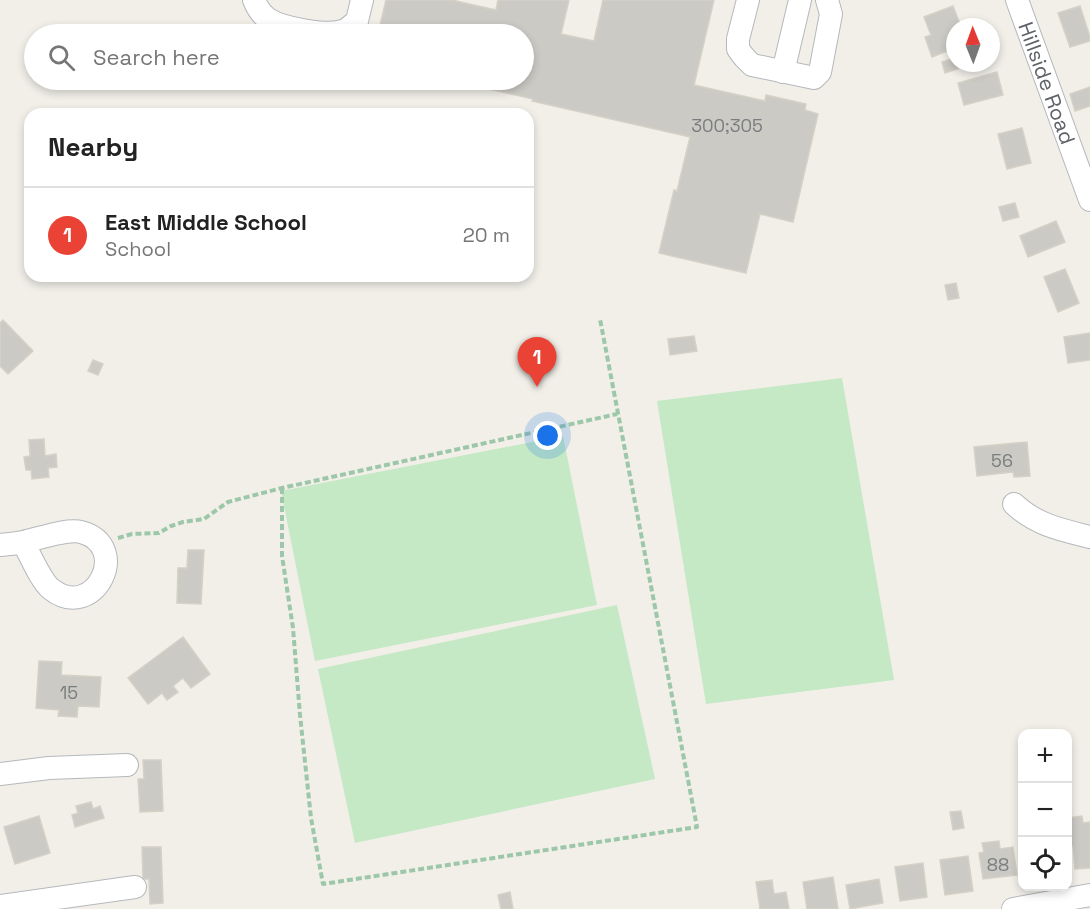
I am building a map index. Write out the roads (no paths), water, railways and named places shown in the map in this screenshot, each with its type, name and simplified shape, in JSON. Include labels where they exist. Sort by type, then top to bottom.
[{"type":"street","points":[[254,0],[257,8],[268,19],[281,24]]},
{"type":"street","points":[[353,24],[357,21],[362,0]]},
{"type":"street","points":[[748,0],[738,39],[738,49],[744,57],[752,65],[814,78],[820,72],[831,14],[827,0]]},
{"type":"street","points":[[783,72],[800,0]]},
{"type":"street","name":"Hillside Road","points":[[1017,0],[1090,200]]},
{"type":"street","points":[[1014,504],[1027,516],[1045,524],[1090,537]]},
{"type":"street","points":[[0,545],[76,531],[91,536],[100,545],[106,561],[104,577],[98,586],[83,596],[62,595],[48,586],[23,542]]},
{"type":"street","points":[[0,774],[49,768],[127,765]]},
{"type":"street","points":[[0,906],[135,887]]},
{"type":"street","points":[[1013,909],[1090,895]]},
{"type":"place","name":"East Middle School","points":[[537,387]]}]
